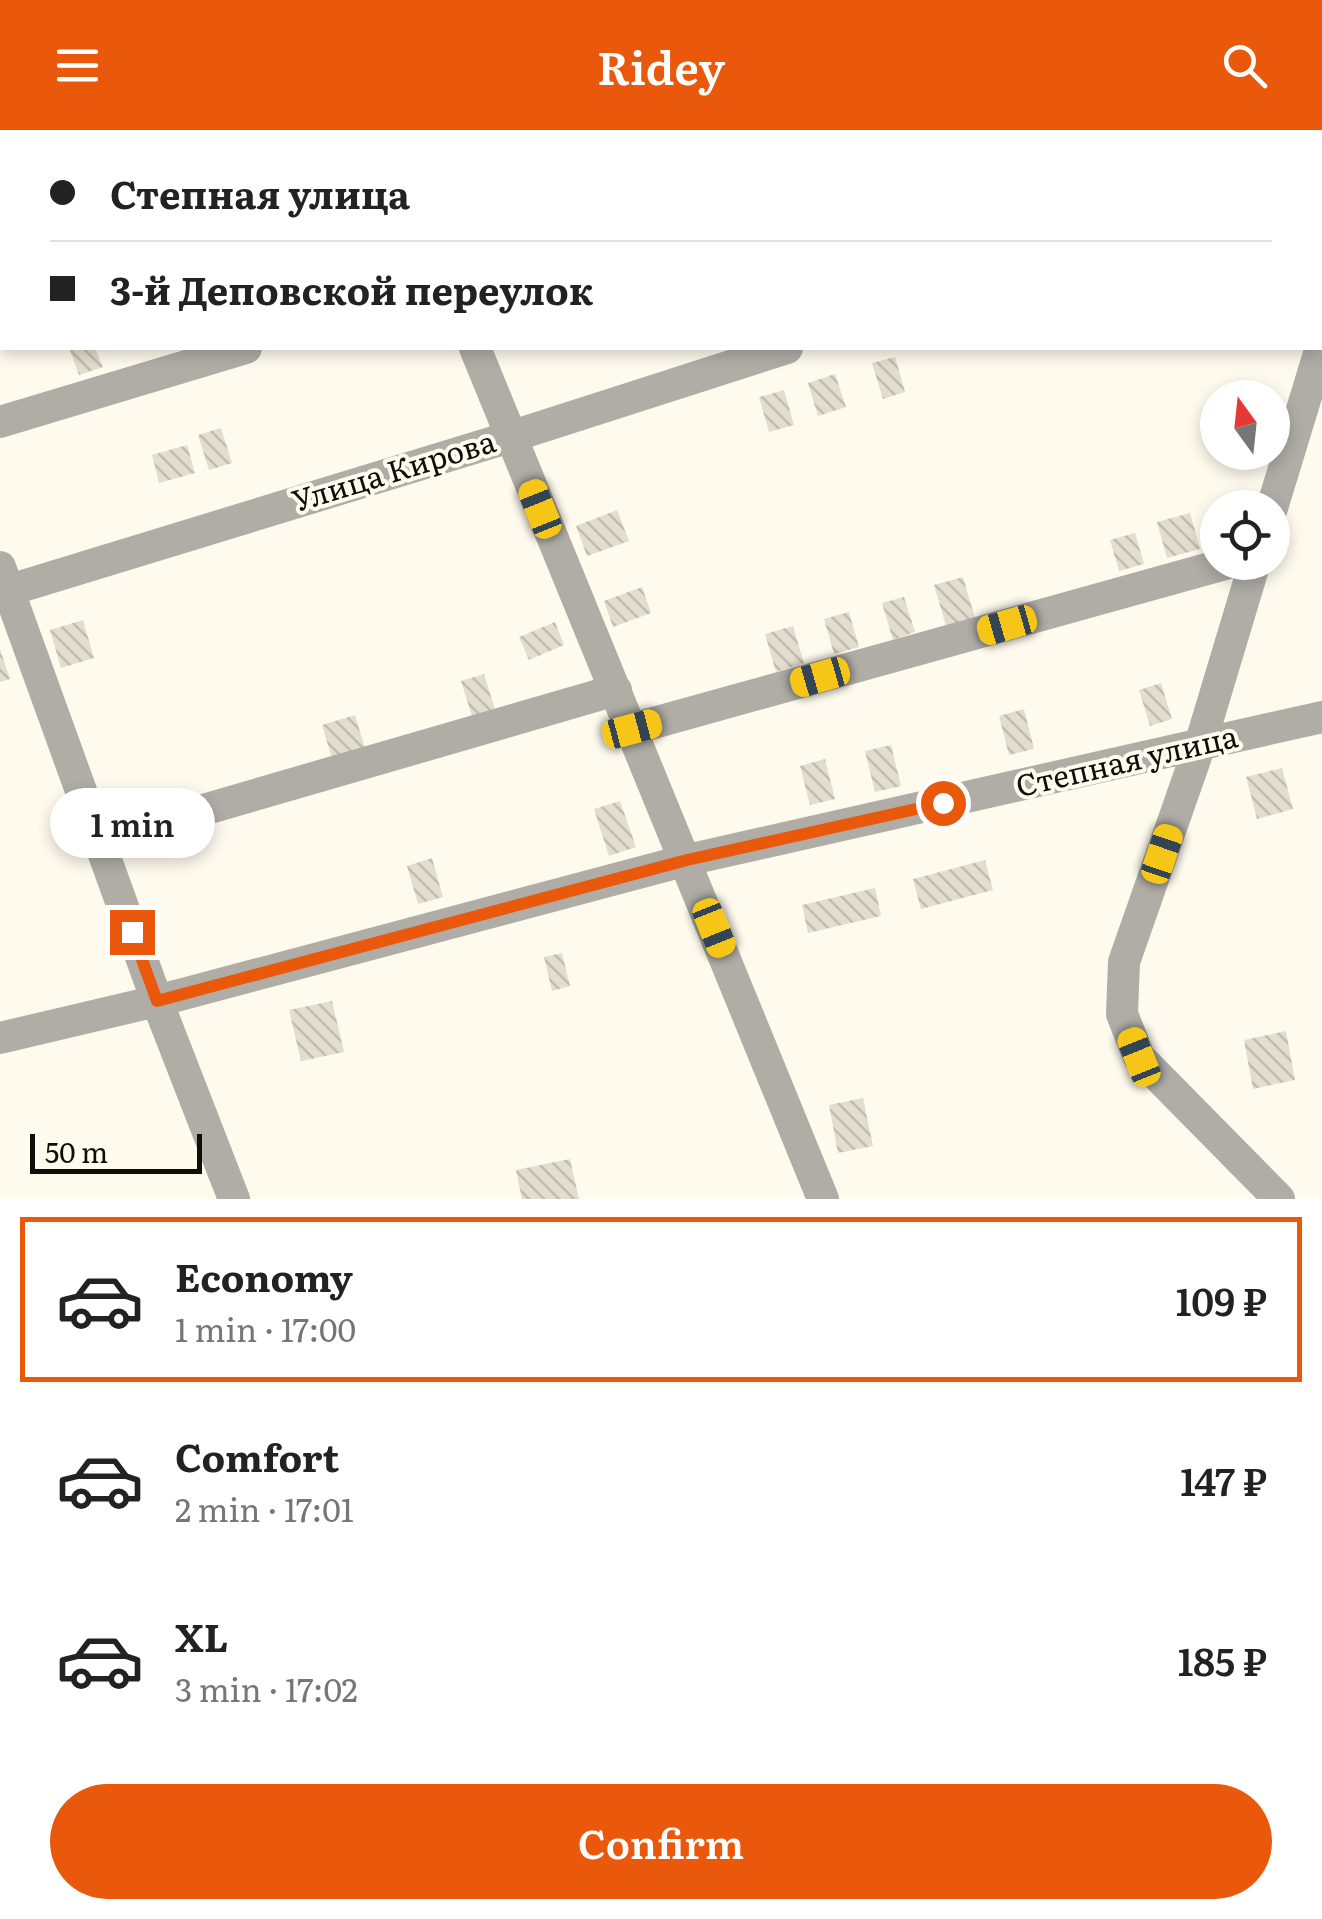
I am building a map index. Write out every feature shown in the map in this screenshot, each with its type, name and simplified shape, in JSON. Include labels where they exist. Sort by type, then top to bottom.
[{"type":"street","points":[[0,422],[239,350]]},
{"type":"street","points":[[476,350],[823,1199]]},
{"type":"street","name":"Улица Кирова","points":[[3,584],[510,437],[780,350]]},
{"type":"street","points":[[1277,490],[1320,350]]},
{"type":"street","points":[[632,729],[1200,571]]},
{"type":"street","points":[[1250,580],[1200,745],[1124,962],[1122,1014],[1139,1057],[1279,1199]]},
{"type":"street","points":[[3,584],[234,1199]]},
{"type":"street","points":[[94,828],[204,810],[616,690]]},
{"type":"street","name":"Степная улица","points":[[0,1038],[157,1001],[687,860],[1322,717]]},
{"type":"building","points":[[70,350],[96,350],[103,367],[79,375]]},
{"type":"building","points":[[895,357],[905,392],[883,399],[872,363]]},
{"type":"building","points":[[835,374],[846,407],[818,416],[808,383]]},
{"type":"building","points":[[784,390],[794,425],[769,432],[759,397]]},
{"type":"building","points":[[221,428],[232,463],[209,470],[198,435]]},
{"type":"building","points":[[187,445],[195,473],[159,483],[152,455]]},
{"type":"building","points":[[617,510],[629,541],[587,556],[576,526]]},
{"type":"building","points":[[1190,513],[1200,549],[1167,558],[1157,522]]},
{"type":"building","points":[[1135,533],[1144,564],[1119,571],[1110,540]]},
{"type":"building","points":[[963,577],[975,618],[946,626],[934,585]]},
{"type":"building","points":[[642,587],[651,613],[613,627],[604,601]]},
{"type":"building","points":[[904,597],[915,632],[893,640],[882,603]]},
{"type":"building","points":[[849,612],[859,647],[834,654],[824,619]]},
{"type":"building","points":[[83,620],[94,658],[61,668],[50,630]]},
{"type":"building","points":[[555,622],[564,645],[529,660],[519,637]]},
{"type":"building","points":[[793,626],[804,663],[776,672],[765,634]]},
{"type":"building","points":[[0,649],[10,679],[0,682]]},
{"type":"building","points":[[484,674],[497,716],[474,723],[461,681]]},
{"type":"building","points":[[1161,683],[1172,719],[1150,726],[1139,690]]},
{"type":"building","points":[[1024,709],[1034,749],[1009,755],[999,716]]},
{"type":"building","points":[[355,715],[367,755],[334,765],[322,725]]},
{"type":"building","points":[[891,745],[901,786],[875,792],[865,751]]},
{"type":"building","points":[[825,759],[835,799],[810,805],[800,766]]},
{"type":"building","points":[[1282,768],[1293,809],[1257,819],[1246,777]]},
{"type":"building","points":[[620,801],[636,847],[609,856],[594,809]]},
{"type":"building","points":[[432,858],[443,897],[418,904],[407,866]]},
{"type":"building","points":[[985,860],[993,890],[921,909],[913,879]]},
{"type":"building","points":[[875,888],[881,916],[808,933],[802,905]]},
{"type":"building","points":[[562,953],[570,986],[552,991],[544,957]]},
{"type":"building","points":[[332,1001],[344,1052],[301,1061],[289,1010]]},
{"type":"building","points":[[1286,1031],[1295,1080],[1253,1089],[1244,1040]]},
{"type":"building","points":[[863,1098],[873,1146],[838,1153],[829,1105]]},
{"type":"building","points":[[570,1159],[579,1199],[522,1199],[516,1170]]},
{"type":"route","points":[[132,932],[157,1001],[687,860],[943,803]]}]
